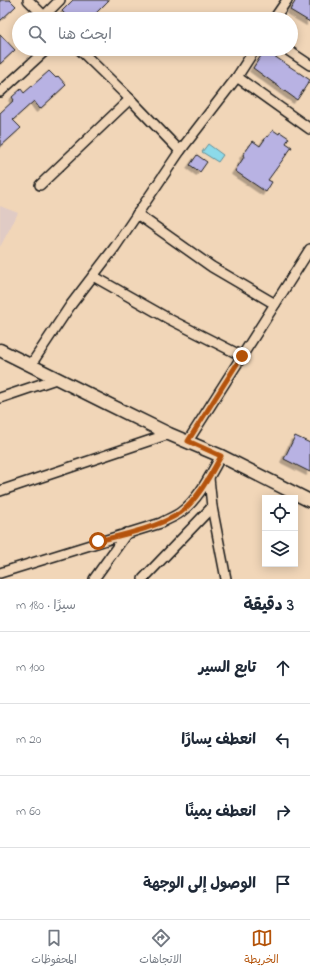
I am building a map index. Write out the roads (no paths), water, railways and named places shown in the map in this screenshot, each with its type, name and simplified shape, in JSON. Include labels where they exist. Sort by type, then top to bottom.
[{"type":"main road","points":[[0,350],[56,379],[170,434],[221,456],[310,501]]},
{"type":"street","points":[[28,0],[40,12]]},
{"type":"street","points":[[51,12],[60,0]]},
{"type":"street","points":[[279,12],[287,0]]},
{"type":"street","points":[[0,92],[39,56]]},
{"type":"street","points":[[87,56],[180,151]]},
{"type":"street","points":[[30,366],[70,306],[137,214],[180,151],[237,77],[250,56]]},
{"type":"street","points":[[296,56],[310,65]]},
{"type":"street","points":[[237,77],[310,129]]},
{"type":"street","points":[[40,185],[130,99]]},
{"type":"street","points":[[137,214],[212,267],[275,304]]},
{"type":"street","points":[[188,441],[310,249]]},
{"type":"street","points":[[93,276],[169,319],[242,356]]},
{"type":"street","points":[[0,398],[56,379]]},
{"type":"street","points":[[0,491],[170,434]]},
{"type":"street","points":[[0,573],[98,541],[161,523],[180,513],[191,502],[209,478],[221,456]]},
{"type":"street","points":[[209,478],[212,507],[226,579]]},
{"type":"street","points":[[143,579],[212,507]]},
{"type":"street","points":[[94,579],[127,533]]},
{"type":"water","points":[[208,144],[223,155],[218,162],[202,152]]}]
